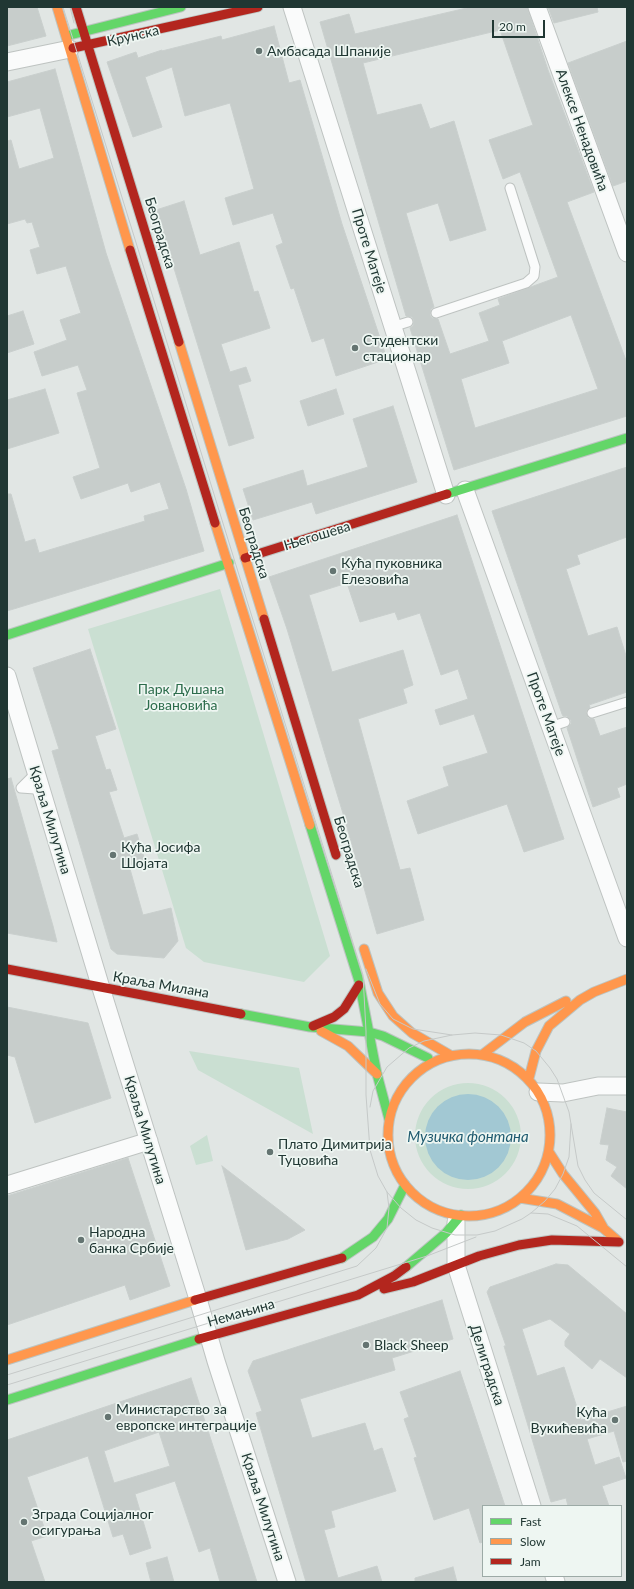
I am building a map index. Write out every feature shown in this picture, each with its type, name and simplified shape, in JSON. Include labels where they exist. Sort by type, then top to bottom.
[{"type":"main road","name":"Београдска","points":[[57,7],[103,165],[338,862]]},
{"type":"main road","name":"Београдска","points":[[76,7],[359,985],[370,1032],[377,1074]]},
{"type":"main road","name":"Крунска","points":[[68,42],[84,31],[181,7]]},
{"type":"main road","name":"Крунска","points":[[68,42],[87,45],[258,7]]},
{"type":"main road","name":"Његошева","points":[[7,635],[627,438]]},
{"type":"main road","points":[[362,940],[378,993],[388,1010],[407,1029],[435,1048],[450,1055]]},
{"type":"main road","name":"Краља Милана","points":[[7,969],[310,1027],[370,1032],[409,1048],[435,1061]]},
{"type":"main road","points":[[483,1054],[525,1022],[574,998],[627,979]]},
{"type":"main road","points":[[310,1027],[334,1017],[344,1009],[359,985]]},
{"type":"main road","points":[[534,1085],[536,1051],[549,1026],[562,1014],[594,992]]},
{"type":"main road","name":"Краља Милана","points":[[310,1027],[329,1034],[348,1046],[377,1074]]},
{"type":"main road","points":[[472,1053],[483,1054],[510,1064],[534,1085],[545,1106],[549,1121],[550,1136],[548,1152],[540,1174],[531,1187],[520,1198],[497,1211],[458,1219],[424,1202],[405,1185],[396,1170],[390,1154],[388,1136],[389,1119],[394,1104],[406,1083],[418,1071],[435,1061],[450,1055],[472,1053]]},
{"type":"main road","points":[[377,1074],[389,1119]]},
{"type":"main road","points":[[548,1152],[563,1174],[595,1213],[603,1228]]},
{"type":"main road","name":"Немањина","points":[[7,1360],[198,1299],[341,1258],[358,1249],[373,1237],[388,1219],[405,1185]]},
{"type":"main road","points":[[520,1198],[557,1204],[603,1228],[627,1248]]},
{"type":"main road","name":"Немањина","points":[[7,1400],[209,1336],[358,1295],[394,1276],[419,1258],[446,1234],[458,1219]]},
{"type":"main road","points":[[358,1295],[413,1282],[479,1256],[519,1245],[545,1241],[583,1239],[619,1242]]},
{"type":"street","name":"Проте Матеје","points":[[292,7],[364,230],[400,324],[446,495]]},
{"type":"street","name":"Алексе Ненадовића","points":[[537,7],[627,253]]},
{"type":"street","name":"Крунска","points":[[7,62],[68,42]]},
{"type":"street","name":"Проте Матеје","points":[[465,490],[558,725],[617,912],[627,938]]},
{"type":"street","name":"Краља Милутина","points":[[7,676],[101,988],[287,1582]]},
{"type":"street","points":[[534,1085],[563,1092],[598,1086],[627,1086]]},
{"type":"street","points":[[7,1186],[149,1141]]},
{"type":"street","name":"Делиградска","points":[[458,1219],[456,1265],[532,1505]]},
{"type":"lane","points":[[436,313],[526,283],[534,276],[535,268],[510,188]]},
{"type":"lane","points":[[592,713],[627,702]]},
{"type":"lane","points":[[36,770],[32,777],[18,789],[35,789],[42,794]]},
{"type":"green space","name":"Парк Душана Јовановића","points":[[220,589],[330,956],[304,982],[204,962],[186,948],[88,629]]},
{"type":"green space","points":[[189,1051],[299,1068],[313,1134],[198,1070]]},
{"type":"green space","name":"Музичка фонтана","points":[[468,1083],[488,1087],[505,1099],[517,1116],[521,1136],[517,1156],[505,1173],[488,1185],[468,1189],[448,1185],[431,1173],[419,1156],[415,1136],[419,1116],[431,1099],[448,1087]]},
{"type":"green space","points":[[207,1135],[213,1161],[196,1165],[190,1146]]},
{"type":"water","name":"Музичка фонтана","points":[[468,1094],[484,1097],[492,1101],[504,1113],[508,1121],[511,1137],[508,1153],[504,1161],[492,1173],[484,1177],[468,1180],[452,1177],[444,1173],[432,1161],[428,1153],[425,1137],[428,1121],[432,1113],[444,1101],[452,1097]]},
{"type":"building","points":[[7,7],[37,7],[46,36],[7,46]]},
{"type":"building","points":[[471,7],[527,7],[548,70],[594,192],[567,202],[627,363],[627,416],[454,470],[410,328],[413,326],[414,321],[412,317],[406,316],[320,22],[349,14],[355,34]],"holes":[[[500,30],[533,125],[489,140],[503,179],[520,172],[558,277],[498,299],[500,305],[479,313],[489,341],[450,354],[438,319],[432,318],[430,315],[431,309],[434,307],[406,213],[438,203],[450,241],[486,230],[454,121],[430,129],[421,104],[377,115],[363,63]],[[571,315],[598,389],[475,428],[461,379],[509,363],[502,341]]]},
{"type":"building","points":[[548,7],[597,7],[598,12],[554,23]]},
{"type":"building","points":[[274,26],[289,83],[300,80],[342,224],[387,359],[336,376],[324,338],[312,342],[294,288],[291,289],[276,246],[283,243],[273,213],[233,225],[225,198],[254,189],[230,103],[185,116],[172,67],[145,77],[162,127],[133,137],[107,62],[136,52],[138,58],[162,50],[221,36],[222,40]]},
{"type":"building","points":[[627,41],[627,181],[613,186],[568,63]]},
{"type":"building","points":[[55,69],[106,253],[186,489],[204,551],[7,611],[7,494],[11,494],[25,542],[35,539],[39,553],[145,521],[144,516],[169,509],[160,482],[131,492],[128,483],[81,499],[73,477],[100,468],[77,393],[87,390],[78,365],[42,376],[34,352],[67,340],[60,320],[81,313],[66,266],[37,274],[30,250],[40,247],[32,222],[27,223],[25,219],[7,224],[7,141],[11,140],[19,169],[54,158],[40,108],[7,117],[7,82]]},
{"type":"building","points":[[184,201],[200,255],[239,242],[254,292],[258,291],[270,328],[221,344],[230,372],[246,367],[251,381],[238,385],[254,438],[229,446],[156,210]]},
{"type":"building","points":[[23,311],[34,344],[7,353],[7,316]]},
{"type":"building","points":[[45,389],[59,433],[7,449],[7,400]]},
{"type":"building","points":[[336,389],[344,414],[308,426],[300,401]]},
{"type":"building","points":[[393,406],[417,482],[316,514],[312,502],[253,520],[243,489],[303,470],[307,486],[368,467],[353,419]]},
{"type":"building","points":[[627,467],[627,537],[577,555],[580,564],[566,569],[588,636],[617,627],[627,659],[627,692],[589,705],[590,707],[586,712],[588,718],[594,719],[600,736],[627,727],[627,784],[617,788],[620,797],[593,807],[567,728],[571,724],[571,720],[562,714],[492,511]]},
{"type":"building","points":[[457,515],[564,839],[524,852],[507,804],[418,834],[407,801],[449,786],[443,767],[488,753],[474,714],[440,725],[435,710],[468,699],[458,669],[441,675],[420,613],[398,620],[395,612],[360,622],[347,583],[309,595],[332,672],[403,650],[413,685],[403,689],[407,703],[358,719],[400,870],[410,868],[424,920],[377,934],[345,820],[287,629],[269,577]]},
{"type":"building","points":[[90,649],[116,729],[95,736],[106,770],[110,769],[117,790],[109,792],[124,838],[137,834],[146,864],[130,869],[143,915],[171,908],[178,941],[164,958],[117,954],[111,949],[52,751],[59,749],[33,668]]},
{"type":"building","points":[[11,778],[57,942],[7,933],[7,779]]},
{"type":"building","points":[[7,1007],[88,1023],[111,1098],[35,1123],[15,1057],[7,1055]]},
{"type":"building","points":[[607,1108],[627,1112],[627,1189],[611,1176],[617,1167],[606,1160],[609,1145],[600,1144]]},
{"type":"building","name":"Народна банка Србије","points":[[128,1158],[170,1286],[130,1300],[125,1285],[7,1325],[7,1196]]},
{"type":"building","points":[[222,1166],[305,1230],[288,1239],[246,1250]]},
{"type":"building","points":[[556,1264],[568,1265],[627,1314],[627,1378],[600,1359],[592,1369],[565,1346],[565,1341],[570,1334],[550,1319],[522,1329],[537,1376],[564,1367],[581,1420],[627,1406],[627,1461],[623,1462],[614,1431],[587,1439],[595,1465],[619,1457],[626,1478],[602,1486],[609,1505],[568,1505],[566,1498],[551,1502],[504,1346],[506,1346],[487,1292],[490,1287]]},
{"type":"building","points":[[442,1300],[453,1339],[392,1358],[395,1370],[300,1399],[312,1438],[365,1423],[374,1451],[382,1448],[396,1491],[331,1511],[335,1527],[324,1530],[338,1578],[377,1566],[382,1582],[306,1582],[256,1413],[262,1411],[248,1371],[253,1361]]},
{"type":"building","points":[[460,1371],[505,1505],[482,1505],[482,1542],[480,1543],[469,1508],[434,1520],[414,1458],[417,1457],[404,1419],[409,1417],[400,1392]]},
{"type":"building","points":[[191,1378],[257,1582],[220,1582],[210,1548],[199,1552],[175,1481],[135,1494],[151,1548],[130,1555],[123,1534],[113,1537],[88,1456],[27,1477],[47,1536],[31,1541],[45,1582],[7,1582],[7,1440]],"holes":[[[159,1432],[170,1466],[114,1483],[104,1451]]]},
{"type":"building","points":[[167,1557],[174,1582],[151,1582],[146,1563]]},
{"type":"building","points":[[453,1567],[457,1582],[415,1582],[415,1578]]},
{"type":"tram line","points":[[63,7],[363,975],[366,1031],[366,1095],[370,1150],[378,1176],[387,1192],[401,1208],[416,1220],[432,1228],[455,1235],[477,1235],[495,1231],[522,1219],[531,1213],[545,1201],[555,1189],[563,1174],[569,1157],[571,1124]]},
{"type":"tram line","points":[[70,7],[74,23]]},
{"type":"tram line","points":[[366,969],[380,1004],[393,1019],[413,1029],[452,1035]]},
{"type":"tram line","points":[[370,1107],[373,1091],[387,1067],[409,1048],[424,1041],[452,1035],[475,1033],[501,1035],[524,1043],[536,1051],[557,1079],[569,1112],[578,1166],[585,1180],[594,1193],[627,1220]]},
{"type":"tram line","points":[[7,1375],[357,1266],[376,1248],[387,1228],[389,1208],[387,1192]]},
{"type":"tram line","points":[[531,1213],[548,1214],[577,1226],[627,1267]]},
{"type":"tram line","points":[[7,1385],[427,1256],[476,1237]]},
{"type":"traffic: fast","points":[[70,35],[181,7]]},
{"type":"traffic: fast","points":[[447,494],[627,438]]},
{"type":"traffic: fast","points":[[7,635],[229,563]]},
{"type":"traffic: fast","points":[[310,825],[359,981],[377,1074],[389,1119]]},
{"type":"traffic: fast","points":[[241,1014],[310,1027],[369,1032],[383,1036],[428,1058]]},
{"type":"traffic: fast","points":[[342,1258],[373,1237],[388,1219],[405,1185]]},
{"type":"traffic: fast","points":[[406,1267],[446,1233],[461,1215]]},
{"type":"traffic: fast","points":[[7,1400],[199,1339]]},
{"type":"traffic: slow","points":[[57,7],[130,250]]},
{"type":"traffic: slow","points":[[179,342],[264,619]]},
{"type":"traffic: slow","points":[[215,523],[310,825]]},
{"type":"traffic: slow","points":[[364,949],[378,993],[393,1016],[412,1033],[450,1055]]},
{"type":"traffic: slow","points":[[529,1078],[536,1051],[549,1026],[580,1000],[594,992],[627,979]]},
{"type":"traffic: slow","points":[[483,1054],[525,1022],[566,1001]]},
{"type":"traffic: slow","points":[[321,1031],[348,1046],[377,1074]]},
{"type":"traffic: slow","points":[[461,1054],[477,1054],[493,1057],[507,1063],[520,1072],[532,1084],[541,1097],[547,1111],[550,1135],[549,1151],[541,1173],[532,1186],[520,1198],[507,1207],[493,1213],[477,1216],[461,1216],[445,1213],[431,1207],[418,1198],[406,1186],[397,1173],[391,1159],[388,1143],[388,1127],[391,1111],[397,1097],[406,1084],[418,1072],[431,1063],[445,1057],[461,1054]]},
{"type":"traffic: slow","points":[[549,1152],[563,1174],[595,1213],[603,1227]]},
{"type":"traffic: slow","points":[[520,1198],[557,1204],[603,1228],[618,1241]]},
{"type":"traffic: slow","points":[[7,1360],[195,1300]]},
{"type":"traffic: jam","points":[[76,7],[179,342]]},
{"type":"traffic: jam","points":[[73,48],[258,7]]},
{"type":"traffic: jam","points":[[130,250],[215,523]]},
{"type":"traffic: jam","points":[[245,558],[447,494]]},
{"type":"traffic: jam","points":[[264,619],[336,855]]},
{"type":"traffic: jam","points":[[7,969],[241,1014]]},
{"type":"traffic: jam","points":[[313,1026],[334,1017],[344,1009],[359,985]]},
{"type":"traffic: jam","points":[[384,1289],[413,1282],[479,1256],[519,1245],[552,1240],[619,1242]]},
{"type":"traffic: jam","points":[[195,1300],[342,1258]]},
{"type":"traffic: jam","points":[[199,1339],[358,1295],[394,1276],[406,1267]]},
{"type":"place","name":"Амбасада Шпаније","points":[[259,51]]},
{"type":"place","name":"Студентски стационар","points":[[355,348]]},
{"type":"place","name":"Кућа пуковника Елезовића","points":[[333,571]]},
{"type":"place","name":"Кућа Јосифа Шојата","points":[[113,855]]},
{"type":"place","name":"Плато Димитрија Туцовића","points":[[270,1152]]},
{"type":"place","name":"Народна банка Србије","points":[[81,1240]]},
{"type":"place","name":"Black Sheep","points":[[366,1345]]},
{"type":"place","name":"Министарство за европске интеграције","points":[[108,1417]]},
{"type":"place","name":"Кућа Вукићевића","points":[[615,1420]]},
{"type":"place","name":"Зграда Социјалног осигурања","points":[[24,1522]]}]
